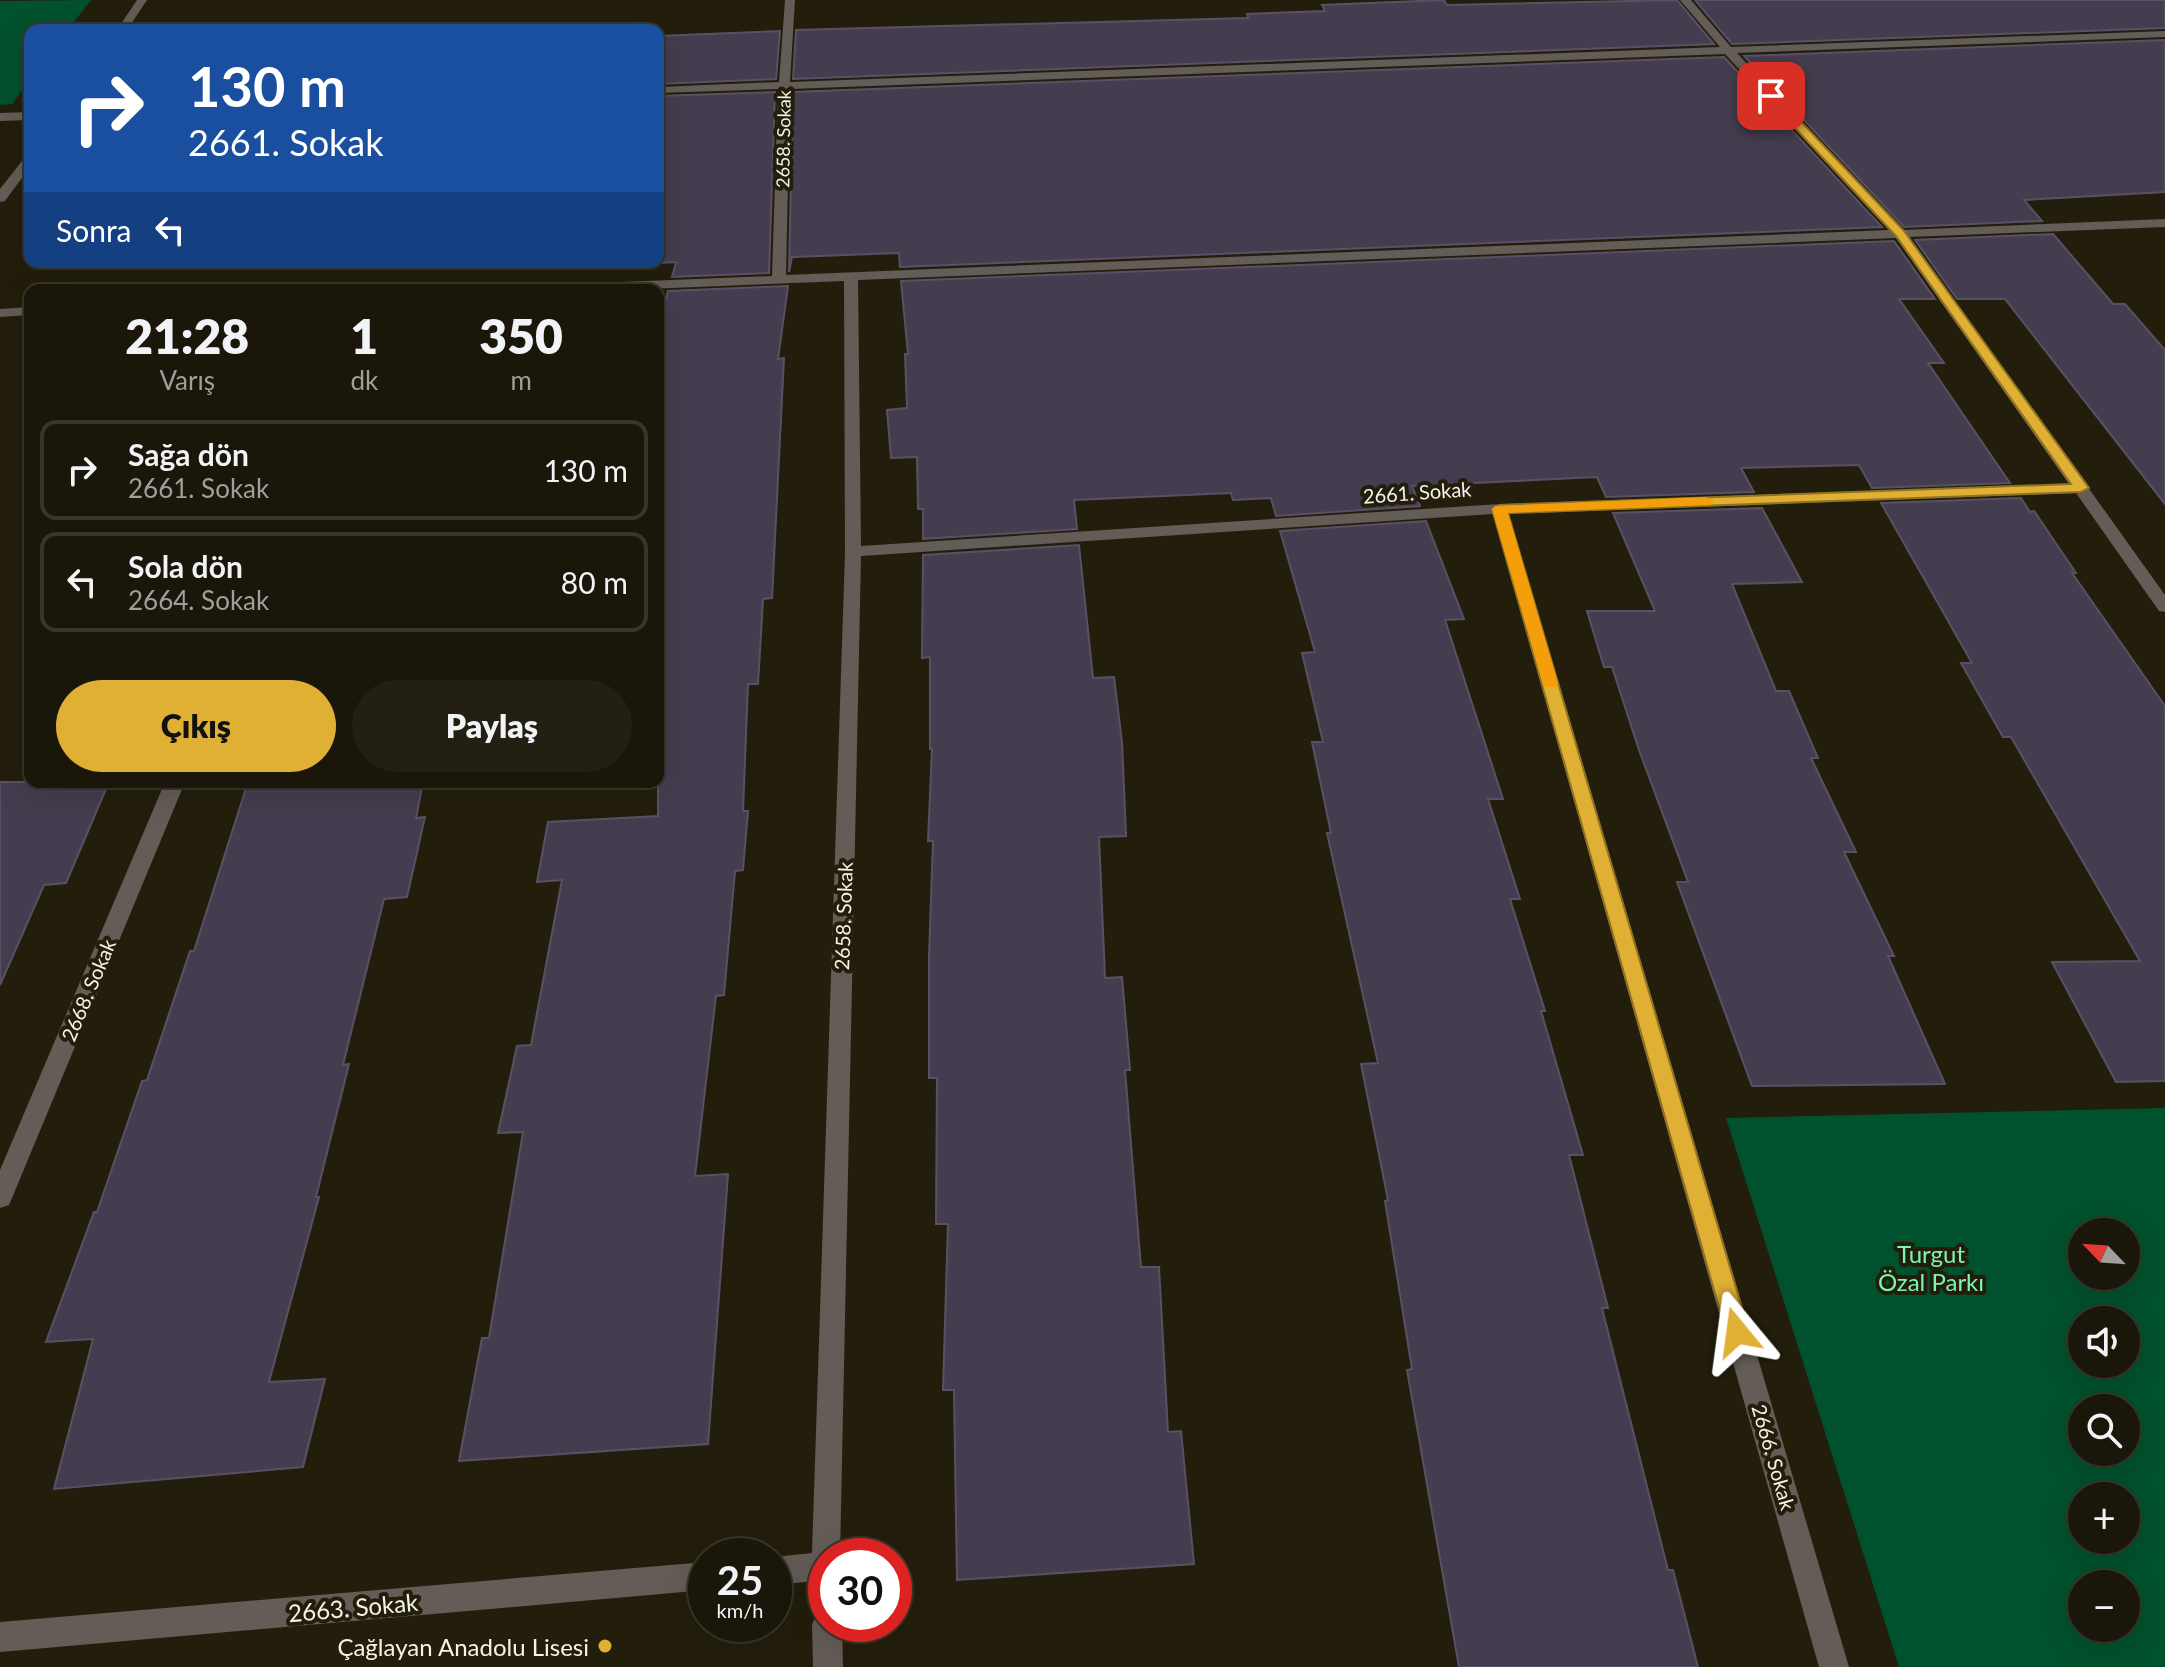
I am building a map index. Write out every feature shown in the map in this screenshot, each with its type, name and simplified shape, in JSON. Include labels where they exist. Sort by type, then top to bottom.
[{"type":"street","points":[[126,24],[142,0]]},
{"type":"street","name":"2658. Sokak","points":[[779,279],[784,85],[790,0]]},
{"type":"street","points":[[1685,0],[1900,234],[2165,607]]},
{"type":"street","points":[[664,90],[2165,34]]},
{"type":"street","points":[[0,117],[24,116]]},
{"type":"street","points":[[0,198],[24,167]]},
{"type":"street","points":[[662,284],[2165,223]]},
{"type":"street","name":"2658. Sokak","points":[[826,1538],[853,552],[851,275]]},
{"type":"street","points":[[0,313],[24,311]]},
{"type":"street","name":"2661. Sokak","points":[[853,552],[1500,509],[2081,488]]},
{"type":"street","name":"2666. Sokak","points":[[1500,509],[1834,1667]]},
{"type":"street","name":"2668. Sokak","points":[[0,1198],[172,788]]},
{"type":"street","name":"2663. Sokak","points":[[0,1637],[688,1578]]},
{"type":"street","points":[[827,1642],[828,1667]]},
{"type":"green space","points":[[91,0],[73,24],[24,24],[24,88],[12,104],[0,105],[0,1]]},
{"type":"green space","name":"Turgut Özal Parkı","points":[[2165,1108],[2165,1667],[1899,1667],[1726,1118]]},
{"type":"building","points":[[1444,0],[1447,5],[1677,0],[1714,44],[793,79],[796,30],[1248,18],[1247,14],[1325,11],[1322,5]]},
{"type":"building","points":[[1695,0],[2165,0],[2165,28],[1732,44]]},
{"type":"building","points":[[780,31],[776,79],[664,84],[664,36]]},
{"type":"building","points":[[2165,40],[2165,192],[2024,200],[2042,221],[1904,227],[1744,56]]},
{"type":"building","points":[[1724,57],[1882,227],[900,267],[899,253],[792,257],[789,272],[793,92]]},
{"type":"building","points":[[775,92],[769,273],[672,277],[676,262],[664,263],[664,96]]},
{"type":"building","points":[[2053,234],[2113,304],[2125,304],[2165,350],[2165,504],[2005,299],[1957,299],[1915,240]]},
{"type":"building","points":[[1894,241],[1935,299],[1899,299],[1944,363],[1928,363],[2010,483],[1872,488],[1859,465],[1741,468],[1754,492],[1606,497],[1597,477],[1412,486],[1420,506],[1276,516],[1271,498],[1233,500],[1231,493],[1074,500],[1077,529],[923,539],[923,509],[918,509],[917,457],[891,458],[887,410],[907,408],[905,354],[908,354],[901,281]]},
{"type":"building","points":[[788,286],[778,359],[784,358],[772,598],[763,599],[758,684],[748,684],[743,811],[748,811],[743,870],[735,871],[724,995],[716,996],[695,1176],[728,1174],[708,1444],[459,1461],[482,1338],[489,1338],[523,1132],[498,1133],[517,1046],[531,1045],[562,880],[537,882],[548,822],[658,816],[658,788],[664,788],[664,307],[668,291]]},
{"type":"building","points":[[2021,498],[2030,512],[2034,511],[2076,573],[2072,573],[2165,706],[2165,1081],[2116,1082],[2052,962],[2140,961],[2011,737],[2003,737],[1961,663],[1972,663],[1881,503]]},
{"type":"building","points":[[1762,508],[1802,582],[1732,584],[1776,691],[1789,691],[1818,758],[1811,758],[1856,852],[1844,852],[1894,956],[1888,956],[1945,1084],[1752,1086],[1677,882],[1688,882],[1612,667],[1604,667],[1587,611],[1655,611],[1613,513]]},
{"type":"building","points":[[1426,521],[1464,619],[1445,620],[1503,799],[1488,799],[1520,899],[1510,899],[1545,1011],[1541,1011],[1583,1155],[1569,1155],[1608,1308],[1602,1308],[1668,1570],[1673,1570],[1698,1667],[1459,1667],[1407,1370],[1412,1369],[1385,1201],[1388,1200],[1361,1064],[1378,1063],[1327,833],[1331,833],[1312,742],[1323,742],[1302,653],[1315,652],[1280,531]]},
{"type":"building","points":[[1079,545],[1093,678],[1114,677],[1122,742],[1126,836],[1099,837],[1105,978],[1122,977],[1130,1070],[1125,1070],[1141,1267],[1159,1267],[1168,1432],[1181,1431],[1194,1564],[957,1580],[954,1390],[943,1390],[948,1224],[936,1224],[937,1078],[929,1078],[933,841],[928,841],[932,749],[930,657],[922,658],[923,555]]},
{"type":"building","points":[[0,782],[24,782],[24,788],[106,788],[66,883],[44,885],[0,985]]},
{"type":"building","points":[[246,788],[422,788],[416,818],[425,817],[407,897],[384,899],[343,1065],[349,1064],[316,1197],[319,1197],[269,1382],[325,1379],[303,1467],[54,1489],[93,1339],[46,1342],[94,1212],[97,1212],[142,1081],[147,1080],[190,951],[194,951]]},
{"type":"slow traffic","points":[[1550,683],[1500,509],[1706,501]]},
{"type":"place","name":"Çağlayan Anadolu Lisesi","points":[[605,1646]]},
{"type":"route","points":[[1737,1332],[1500,509],[2081,488],[1900,234],[1771,96]]}]
